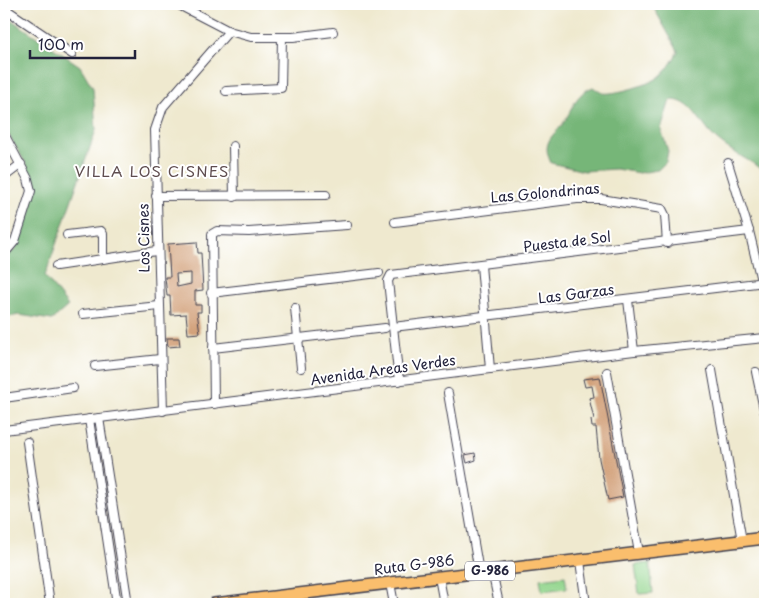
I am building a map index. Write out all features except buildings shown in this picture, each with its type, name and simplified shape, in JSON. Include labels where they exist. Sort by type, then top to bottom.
[{"type":"main road","name":"Ruta G-986","points":[[214,604],[765,538]]},
{"type":"street","points":[[177,4],[229,31],[251,37],[282,38],[333,32]]},
{"type":"street","points":[[4,8],[72,54]]},
{"type":"street","name":"Los Cisnes","points":[[162,411],[154,136],[158,117],[170,98],[229,31]]},
{"type":"street","points":[[226,91],[281,88],[282,38]]},
{"type":"street","points":[[4,134],[30,183],[31,194],[15,241],[4,254]]},
{"type":"street","points":[[233,146],[234,197]]},
{"type":"street","points":[[728,163],[764,282],[765,297]]},
{"type":"street","points":[[4,177],[20,164]]},
{"type":"street","points":[[156,196],[326,195]]},
{"type":"street","name":"Las Golondrinas","points":[[394,222],[577,199],[601,199],[662,208],[665,215],[667,243]]},
{"type":"street","points":[[214,404],[211,236],[219,231],[250,232],[347,225]]},
{"type":"street","points":[[67,235],[100,230],[103,234],[103,259]]},
{"type":"street","name":"Puesta de Sol","points":[[389,327],[389,276],[393,274],[667,243],[749,231]]},
{"type":"street","points":[[56,266],[156,251]]},
{"type":"street","points":[[481,265],[490,369]]},
{"type":"street","points":[[211,293],[379,273]]},
{"type":"street","name":"Las Garzas","points":[[213,348],[628,300],[764,282]]},
{"type":"street","points":[[628,300],[634,351]]},
{"type":"street","points":[[83,314],[159,306]]},
{"type":"street","points":[[296,308],[301,368]]},
{"type":"street","points":[[389,327],[399,381]]},
{"type":"street","name":"Avenida Areas Verdes","points":[[4,430],[634,351],[765,338]]},
{"type":"street","points":[[95,366],[160,359]]},
{"type":"street","points":[[712,370],[742,541]]},
{"type":"street","points":[[608,372],[639,553]]},
{"type":"street","points":[[756,372],[765,414]]},
{"type":"street","points":[[4,398],[74,388]]},
{"type":"street","points":[[448,393],[479,572]]},
{"type":"street","points":[[100,418],[128,604]]},
{"type":"street","points":[[89,419],[117,604]]},
{"type":"street","points":[[27,442],[50,604]]},
{"type":"street","points":[[580,561],[586,604]]},
{"type":"street","points":[[492,571],[499,604]]},
{"type":"street","points":[[439,577],[444,604]]},
{"type":"street","points":[[390,583],[394,604]]},
{"type":"green space","points":[[654,4],[765,4],[765,171],[716,139],[696,114],[685,104],[670,100],[661,129],[668,151],[666,162],[658,170],[639,173],[616,169],[584,171],[551,163],[547,150],[549,141],[582,94],[593,87],[602,93],[608,93],[638,87],[660,76],[671,63],[678,51],[655,10]]},
{"type":"green space","points":[[4,15],[80,66],[93,88],[96,130],[45,276],[68,306],[52,320],[19,315],[4,318],[4,260],[15,249],[35,191],[34,181],[25,162],[4,127]]},
{"type":"green space","points":[[650,563],[653,593],[639,594],[635,565]]},
{"type":"green space","points":[[565,576],[567,588],[542,591],[540,579]]},
{"type":"district","name":"VILLA LOS CISNES","points":[[152,172]]}]
